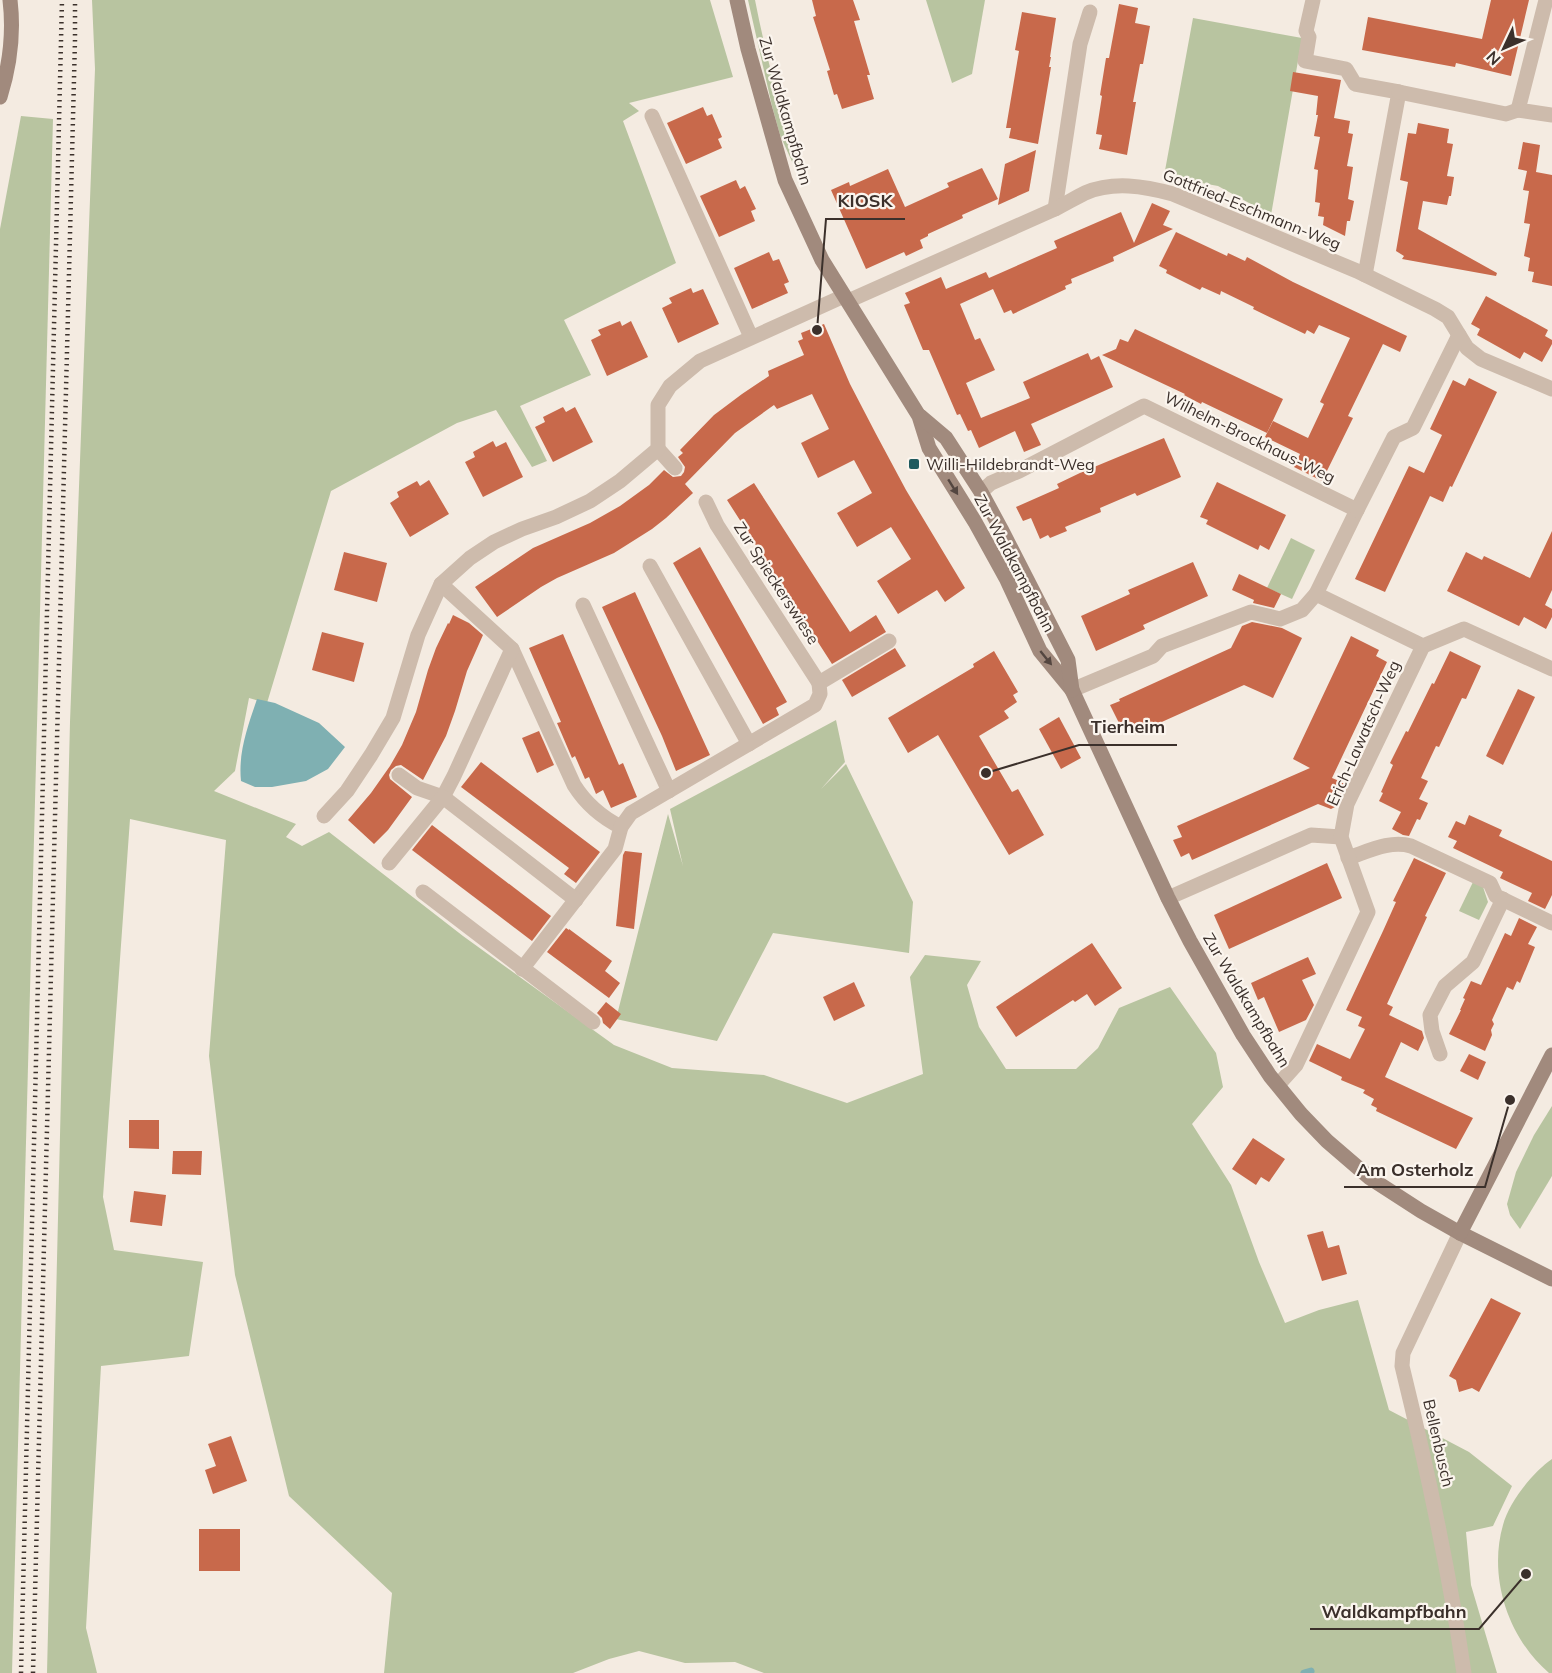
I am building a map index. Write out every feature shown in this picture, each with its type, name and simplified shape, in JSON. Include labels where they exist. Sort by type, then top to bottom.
[{"type":"main road","points":[[0,97],[9,61],[12,19],[10,0]]},
{"type":"main road","points":[[12,19],[19,0]]},
{"type":"main road","name":"Zur Waldkampfbahn","points":[[738,0],[748,49],[785,180],[822,260],[919,416],[929,448],[1007,580],[1040,651],[1072,690],[1168,898],[1243,1035],[1301,1114],[1327,1141],[1370,1178],[1460,1233],[1552,1279]]},
{"type":"main road","name":"Zur Waldkampfbahn","points":[[919,416],[946,438],[981,492],[1068,660],[1072,690]]},
{"type":"main road","points":[[1460,1233],[1552,1055]]},
{"type":"street","points":[[1313,0],[1306,31],[1309,37],[1305,61],[1346,69],[1355,84],[1506,114],[1518,110],[1552,115]]},
{"type":"street","points":[[1518,110],[1546,0]]},
{"type":"street","points":[[1055,209],[1080,44],[1090,12]]},
{"type":"street","points":[[1365,275],[1400,92]]},
{"type":"street","points":[[652,116],[751,337]]},
{"type":"street","name":"Gottfried-Eschmann-Weg","points":[[846,299],[1087,193],[1118,186],[1149,187],[1173,194],[1365,275],[1448,317],[1467,348],[1481,358],[1552,388]]},
{"type":"street","points":[[675,468],[658,449],[658,405],[670,386],[700,361],[751,337],[846,299]]},
{"type":"street","points":[[1072,690],[1153,656],[1162,646],[1251,612],[1280,619],[1302,610],[1316,594],[1394,437],[1413,428],[1459,335]]},
{"type":"street","name":"Wilhelm-Brockhaus-Weg","points":[[981,492],[991,483],[1019,471],[1144,406],[1357,510]]},
{"type":"street","points":[[324,816],[347,791],[393,718],[418,635],[441,584],[470,558],[494,542],[590,501],[620,481],[658,449]]},
{"type":"street","name":"Zur Spieckerswiese","points":[[706,502],[717,525],[819,683]]},
{"type":"street","points":[[650,566],[749,744]]},
{"type":"street","points":[[441,584],[512,649],[574,785],[583,799],[596,811],[621,827]]},
{"type":"street","points":[[1316,594],[1423,646],[1464,629],[1552,669]]},
{"type":"street","points":[[583,605],[669,791]]},
{"type":"street","points":[[522,969],[615,849],[621,827],[631,813],[814,705],[820,694],[819,683],[889,641]]},
{"type":"street","name":"Erich-Lawatsch-Weg","points":[[1278,1085],[1296,1065],[1368,912],[1341,837],[1347,804],[1423,646]]},
{"type":"street","points":[[389,863],[443,797],[512,649]]},
{"type":"street","points":[[371,755],[384,765]]},
{"type":"street","points":[[399,775],[417,788],[443,797],[576,900]]},
{"type":"street","points":[[1168,898],[1311,835],[1341,837]]},
{"type":"street","points":[[1348,858],[1388,845],[1401,843],[1411,846],[1490,883],[1496,896],[1552,923]]},
{"type":"street","points":[[423,892],[593,1022]]},
{"type":"street","points":[[1440,1054],[1432,1031],[1430,1015],[1445,986],[1473,962],[1503,899]]},
{"type":"street","name":"Bellenbusch","points":[[1460,1233],[1403,1353],[1402,1366],[1428,1473],[1455,1609],[1464,1673]]},
{"type":"green space","points":[[92,0],[710,0],[733,77],[629,103],[639,111],[623,121],[676,263],[564,320],[591,375],[520,406],[547,461],[532,467],[496,410],[457,423],[331,491],[267,703],[249,698],[235,771],[214,791],[296,824],[286,837],[302,846],[329,832],[463,936],[614,1045],[672,1068],[764,1075],[847,1103],[923,1074],[910,977],[925,955],[981,961],[967,985],[979,1027],[1006,1069],[1076,1069],[1098,1048],[1119,1008],[1170,987],[1216,1053],[1223,1087],[1192,1124],[1231,1185],[1259,1262],[1285,1323],[1319,1310],[1358,1300],[1389,1410],[1469,1452],[1512,1486],[1493,1526],[1466,1532],[1471,1585],[1497,1673],[764,1673],[735,1662],[685,1663],[639,1651],[609,1659],[573,1673],[384,1673],[392,1593],[289,1496],[235,1275],[209,1056],[226,840],[130,819],[103,1197],[114,1250],[203,1262],[189,1356],[101,1366],[86,1628],[97,1673],[47,1673],[70,722],[95,69]]},
{"type":"green space","points":[[748,0],[755,0],[774,83],[801,164],[794,166],[780,135]]},
{"type":"green space","points":[[926,0],[985,0],[972,74],[952,83]]},
{"type":"green space","points":[[1193,18],[1302,38],[1271,215],[1218,186],[1164,176]]},
{"type":"green space","points":[[21,116],[53,119],[12,1673],[0,1673],[0,229]]},
{"type":"green space","points":[[1291,538],[1315,550],[1292,599],[1267,588]]},
{"type":"green space","points":[[836,720],[845,762],[821,789],[846,764],[913,902],[909,953],[773,933],[717,1041],[616,1019],[668,814],[683,866],[670,809]]},
{"type":"green space","points":[[1473,882],[1483,887],[1488,902],[1479,920],[1459,911]]},
{"type":"green space","points":[[1552,1106],[1552,1176],[1520,1229],[1510,1215],[1507,1204],[1516,1172],[1534,1135]]},
{"type":"green space","points":[[1552,1459],[1552,1673],[1549,1673],[1535,1659],[1512,1625],[1500,1585],[1498,1565],[1499,1545],[1506,1516],[1516,1497]]},
{"type":"water","points":[[257,699],[275,703],[319,723],[345,747],[328,769],[306,781],[272,787],[255,787],[241,781],[242,749]]},
{"type":"building","points":[[812,0],[853,0],[860,20],[854,21],[870,75],[867,75],[874,99],[842,109],[837,94],[834,95],[827,71],[830,70],[813,17],[816,16]]},
{"type":"building","points":[[1491,0],[1529,0],[1511,76],[1456,63],[1455,67],[1362,50],[1368,17],[1482,39]]},
{"type":"building","points":[[1119,4],[1138,8],[1135,23],[1150,26],[1133,102],[1136,102],[1127,155],[1099,149],[1102,135],[1096,134],[1106,58],[1109,58]]},
{"type":"building","points":[[1022,12],[1056,18],[1050,57],[1049,67],[1051,67],[1038,144],[1009,138],[1011,128],[1006,128],[1019,51],[1015,50]]},
{"type":"building","points":[[1293,72],[1341,80],[1334,118],[1350,121],[1348,133],[1353,134],[1347,166],[1353,167],[1348,199],[1354,201],[1345,236],[1323,225],[1324,217],[1318,216],[1320,203],[1315,202],[1318,170],[1314,169],[1320,137],[1314,136],[1318,115],[1316,115],[1318,96],[1290,91]]},
{"type":"building","points":[[703,107],[707,116],[712,114],[722,137],[718,139],[722,148],[686,164],[667,123]]},
{"type":"building","points":[[1418,123],[1449,129],[1447,143],[1453,144],[1447,176],[1454,177],[1447,205],[1423,201],[1418,229],[1497,273],[1496,276],[1402,259],[1404,256],[1396,251],[1408,182],[1400,180],[1408,133],[1416,134]]},
{"type":"building","points":[[1523,142],[1540,145],[1536,172],[1552,175],[1552,286],[1532,282],[1534,272],[1528,271],[1530,258],[1524,256],[1530,224],[1524,223],[1529,191],[1523,190],[1527,171],[1518,169]]},
{"type":"building","points":[[1036,150],[1029,191],[998,205],[1005,164]]},
{"type":"building","points":[[982,168],[998,199],[928,234],[920,240],[923,248],[906,256],[904,252],[866,269],[831,190],[849,182],[850,186],[888,169],[905,207],[949,187],[947,183]]},
{"type":"building","points":[[736,180],[740,189],[745,186],[756,209],[751,211],[755,221],[719,237],[700,196]]},
{"type":"building","points":[[1152,203],[1170,211],[1163,225],[1173,229],[1113,257],[1114,261],[1071,279],[1072,283],[1065,286],[1066,289],[1013,314],[1011,310],[1004,313],[993,289],[960,304],[975,340],[980,338],[995,370],[966,383],[981,418],[1030,398],[1023,382],[1088,353],[1091,360],[1099,356],[1113,387],[1031,424],[1041,445],[1024,452],[1015,431],[979,448],[971,430],[968,431],[960,414],[957,415],[929,350],[923,350],[904,305],[910,303],[905,293],[941,277],[946,289],[986,272],[989,278],[1057,248],[1054,241],[1121,212],[1134,243]]},
{"type":"building","points":[[1176,232],[1227,256],[1228,253],[1245,261],[1247,257],[1293,282],[1407,336],[1400,352],[1383,344],[1348,416],[1353,418],[1322,481],[1294,467],[1300,454],[1265,437],[1273,421],[1308,438],[1324,404],[1320,402],[1350,338],[1319,325],[1314,334],[1307,330],[1305,334],[1221,291],[1220,295],[1202,287],[1200,290],[1166,273],[1167,270],[1159,266]]},
{"type":"building","points":[[769,252],[773,261],[779,259],[789,282],[784,284],[788,293],[752,309],[734,268]]},
{"type":"building","points":[[691,288],[693,293],[703,289],[719,324],[678,343],[662,308],[672,303],[669,298]]},
{"type":"building","points":[[1486,296],[1548,330],[1545,336],[1552,340],[1552,344],[1542,362],[1524,352],[1520,359],[1477,335],[1480,329],[1471,324]]},
{"type":"building","points":[[620,321],[622,326],[631,321],[648,357],[607,376],[591,340],[601,335],[598,330]]},
{"type":"building","points":[[824,324],[850,384],[876,434],[906,490],[965,588],[945,602],[937,590],[898,614],[877,581],[911,559],[891,527],[857,547],[837,513],[872,493],[854,460],[818,478],[801,443],[829,429],[812,394],[777,409],[774,405],[735,433],[685,484],[693,493],[652,529],[614,553],[541,587],[497,617],[475,587],[533,548],[590,523],[620,506],[649,485],[664,470],[673,477],[681,476],[685,467],[678,457],[683,453],[680,450],[714,415],[769,376],[768,371],[804,355],[798,341],[803,339],[801,333]]},
{"type":"building","points":[[1135,329],[1283,399],[1267,433],[1202,402],[1201,404],[1185,394],[1102,355],[1116,349],[1120,339],[1128,342]]},
{"type":"building","points":[[1469,378],[1497,392],[1452,487],[1450,486],[1443,502],[1430,496],[1385,592],[1355,579],[1409,466],[1424,473],[1442,435],[1430,429],[1453,380],[1465,386]]},
{"type":"building","points":[[563,407],[566,412],[575,407],[593,442],[553,462],[535,427],[545,422],[543,417]]},
{"type":"building","points":[[1164,438],[1181,477],[1137,496],[1135,493],[1100,508],[1101,512],[1065,527],[1067,531],[1050,538],[1048,535],[1040,539],[1031,518],[1023,521],[1016,507],[1059,488],[1057,484],[1082,472]]},
{"type":"building","points":[[493,441],[496,447],[506,442],[523,477],[483,497],[465,462],[475,457],[473,452]]},
{"type":"building","points":[[429,480],[449,514],[410,537],[390,503],[399,497],[397,492],[417,481],[420,486]]},
{"type":"building","points":[[1217,482],[1286,515],[1269,550],[1260,545],[1258,550],[1206,524],[1208,520],[1200,517]]},
{"type":"building","points":[[754,483],[850,632],[876,615],[886,632],[832,664],[727,500]]},
{"type":"building","points":[[1552,531],[1552,590],[1545,605],[1552,609],[1552,617],[1546,629],[1524,617],[1519,626],[1447,591],[1466,552],[1482,560],[1484,556],[1530,578]]},
{"type":"building","points":[[700,547],[787,702],[776,708],[779,715],[763,724],[673,563]]},
{"type":"building","points":[[344,552],[387,563],[377,602],[334,590]]},
{"type":"building","points":[[1193,562],[1208,596],[1143,625],[1145,629],[1096,651],[1081,616],[1130,594],[1128,590]]},
{"type":"building","points":[[1239,574],[1281,594],[1274,608],[1253,603],[1254,600],[1232,590]]},
{"type":"building","points":[[635,592],[710,755],[676,771],[602,607]]},
{"type":"building","points":[[453,615],[469,623],[483,635],[467,671],[446,736],[423,780],[401,765],[391,770],[390,779],[412,797],[388,830],[374,844],[348,820],[371,793],[402,745],[416,712],[436,648]]},
{"type":"building","points":[[1252,622],[1282,628],[1302,638],[1273,698],[1244,685],[1135,734],[1128,719],[1119,723],[1110,705],[1231,648],[1242,626]]},
{"type":"building","points":[[322,632],[364,643],[354,682],[312,670]]},
{"type":"building","points":[[563,634],[619,765],[623,763],[637,797],[611,808],[603,790],[596,794],[589,777],[585,779],[575,756],[572,758],[557,723],[561,722],[529,648]]},
{"type":"building","points":[[1351,636],[1379,650],[1376,656],[1387,662],[1332,778],[1344,783],[1337,806],[1331,809],[1318,804],[1192,860],[1189,853],[1181,857],[1173,840],[1182,837],[1177,826],[1310,768],[1293,759]]},
{"type":"building","points":[[895,648],[906,666],[852,697],[842,680]]},
{"type":"building","points":[[994,651],[1018,692],[1013,695],[1017,702],[1004,711],[1009,718],[979,736],[1012,792],[1018,789],[1044,835],[1009,855],[938,735],[908,753],[888,718],[974,667],[973,664]]},
{"type":"building","points":[[1450,651],[1481,666],[1466,699],[1462,698],[1439,747],[1436,746],[1421,778],[1428,781],[1419,799],[1428,803],[1409,836],[1403,835],[1392,829],[1401,812],[1379,801],[1383,793],[1381,792],[1393,765],[1390,763]]},
{"type":"building","points":[[1518,689],[1535,697],[1503,765],[1486,756]]},
{"type":"building","points":[[1059,717],[1081,758],[1061,769],[1039,729]]},
{"type":"building","points":[[539,731],[554,765],[537,773],[522,738]]},
{"type":"building","points":[[481,762],[600,852],[576,883],[564,874],[569,868],[461,787]]},
{"type":"building","points":[[1469,815],[1502,830],[1499,836],[1552,861],[1552,895],[1545,909],[1528,901],[1532,893],[1500,878],[1503,872],[1453,848],[1457,841],[1448,837],[1456,821],[1465,825]]},
{"type":"building","points":[[432,825],[551,916],[532,941],[412,850]]},
{"type":"building","points":[[625,851],[642,853],[634,929],[616,926]]},
{"type":"building","points":[[1414,858],[1446,873],[1387,1004],[1393,1007],[1389,1015],[1422,1031],[1424,1038],[1418,1051],[1401,1042],[1385,1077],[1473,1118],[1456,1149],[1376,1111],[1377,1108],[1371,1105],[1374,1099],[1363,1093],[1365,1090],[1341,1080],[1342,1077],[1309,1061],[1317,1044],[1350,1059],[1365,1029],[1358,1026],[1362,1017],[1346,1010]]},
{"type":"building","points":[[1327,863],[1342,898],[1229,949],[1214,915]]},
{"type":"building","points":[[1519,918],[1537,927],[1528,944],[1535,947],[1520,983],[1517,981],[1513,990],[1507,987],[1492,1020],[1494,1024],[1491,1030],[1492,1035],[1485,1051],[1449,1034],[1461,1010],[1465,999],[1463,998],[1471,981],[1481,985],[1505,933],[1511,936]]},
{"type":"building","points":[[566,928],[612,961],[605,971],[620,983],[609,998],[547,952]]},
{"type":"building","points":[[1092,943],[1122,988],[1095,1006],[1087,994],[1075,1002],[1073,1000],[1016,1037],[996,1007]]},
{"type":"building","points":[[1308,957],[1316,974],[1302,980],[1314,1005],[1306,1020],[1279,1032],[1264,997],[1258,1000],[1251,983]]},
{"type":"building","points":[[854,982],[865,1006],[834,1021],[823,997]]},
{"type":"building","points":[[606,1002],[621,1014],[610,1029],[597,1013]]},
{"type":"building","points":[[1469,1054],[1486,1062],[1478,1080],[1460,1071]]},
{"type":"building","points":[[129,1120],[159,1120],[159,1149],[129,1148]]},
{"type":"building","points":[[1253,1138],[1285,1159],[1269,1182],[1261,1177],[1256,1185],[1232,1169]]},
{"type":"building","points":[[173,1151],[202,1151],[201,1175],[172,1174]]},
{"type":"building","points":[[134,1191],[166,1195],[162,1226],[130,1222]]},
{"type":"building","points":[[1323,1231],[1328,1248],[1339,1245],[1347,1274],[1322,1281],[1307,1235]]},
{"type":"building","points":[[1491,1298],[1521,1313],[1479,1392],[1472,1388],[1459,1392],[1456,1380],[1449,1376]]},
{"type":"building","points":[[231,1436],[247,1481],[213,1494],[205,1470],[216,1466],[208,1444]]},
{"type":"building","points":[[199,1529],[240,1529],[240,1571],[199,1571]]},
{"type":"waterway","points":[[1304,1673],[1311,1671]]},
{"type":"railway","points":[[21,1673],[62,0]]},
{"type":"railway","points":[[33,1673],[75,0]]},
{"type":"place","name":"KIOSK","points":[[817,330]]},
{"type":"place","name":"Willi-Hildebrandt-Weg","points":[[914,464]]},
{"type":"place","name":"Tierheim","points":[[986,773]]},
{"type":"place","name":"Am Osterholz","points":[[1510,1100]]},
{"type":"place","name":"Waldkampfbahn","points":[[1526,1574]]}]
